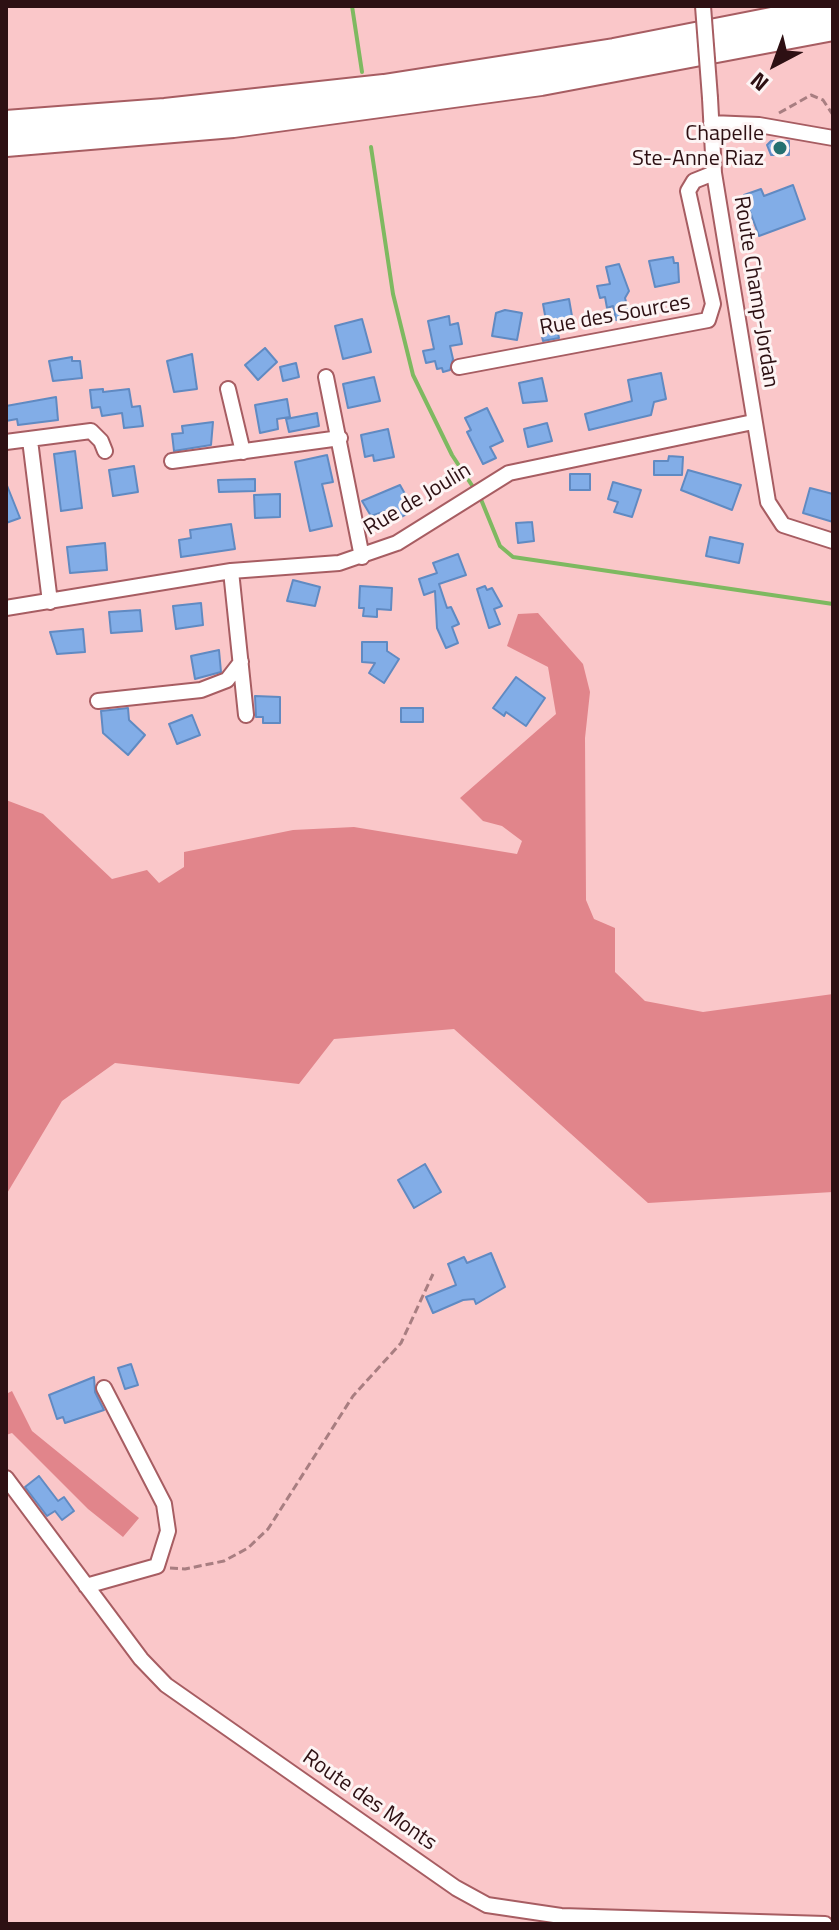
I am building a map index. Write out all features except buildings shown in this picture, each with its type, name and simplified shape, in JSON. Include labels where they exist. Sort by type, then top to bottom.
[{"type":"highway","points":[[6,123],[178,110],[384,87],[630,48],[833,8]]},
{"type":"highway","points":[[6,144],[206,128],[556,81],[833,28]]},
{"type":"highway","points":[[333,112],[380,116],[524,96],[833,39]]},
{"type":"street","name":"Route Champ-Jordan","points":[[703,6],[714,173],[753,422],[771,511],[791,529],[833,541]]},
{"type":"street","points":[[711,123],[759,125],[833,138]]},
{"type":"street","name":"Rue des Sources","points":[[459,367],[708,320],[713,304],[688,191],[694,181],[714,173]]},
{"type":"street","points":[[326,377],[362,557]]},
{"type":"street","points":[[228,389],[243,452]]},
{"type":"street","name":"Rue de Joulin","points":[[6,608],[231,571],[322,565],[362,557],[397,543],[477,490],[521,469],[753,422]]},
{"type":"street","points":[[6,442],[91,431],[105,451]]},
{"type":"street","points":[[172,461],[340,438]]},
{"type":"street","points":[[30,440],[50,602]]},
{"type":"street","points":[[231,571],[246,715]]},
{"type":"street","points":[[98,701],[201,690],[227,680],[241,662]]},
{"type":"street","points":[[86,1586],[157,1566],[168,1531],[167,1514],[104,1388]]},
{"type":"street","name":"Route des Monts","points":[[6,1478],[141,1659],[185,1701],[456,1888],[487,1905],[561,1916],[825,1924]]},
{"type":"path","points":[[759,125],[811,95],[823,100],[833,115]]},
{"type":"path","points":[[157,1566],[185,1569],[224,1561],[259,1538],[284,1506],[353,1396],[401,1343],[433,1274]]},
{"type":"shaded area","points":[[538,613],[583,664],[590,692],[585,738],[586,900],[594,919],[615,928],[615,972],[645,1001],[703,1012],[833,994],[833,1192],[648,1203],[454,1029],[334,1039],[299,1084],[115,1063],[62,1101],[6,1195],[6,800],[43,814],[112,879],[147,870],[159,883],[184,867],[184,852],[293,830],[354,827],[517,854],[522,841],[502,826],[483,821],[460,798],[556,714],[548,667],[507,646],[518,614]]},
{"type":"shaded area","points":[[12,1391],[32,1431],[139,1518],[123,1537],[88,1509],[12,1433],[6,1435],[6,1394]]},
{"type":"waterway","points":[[352,6],[362,72]]},
{"type":"waterway","points":[[371,147],[393,294],[413,375],[452,455],[475,490]]},
{"type":"waterway","points":[[480,497],[500,546],[513,557],[833,604]]},
{"type":"place","name":"Chapelle Ste-Anne Riaz","points":[[780,148]]}]
